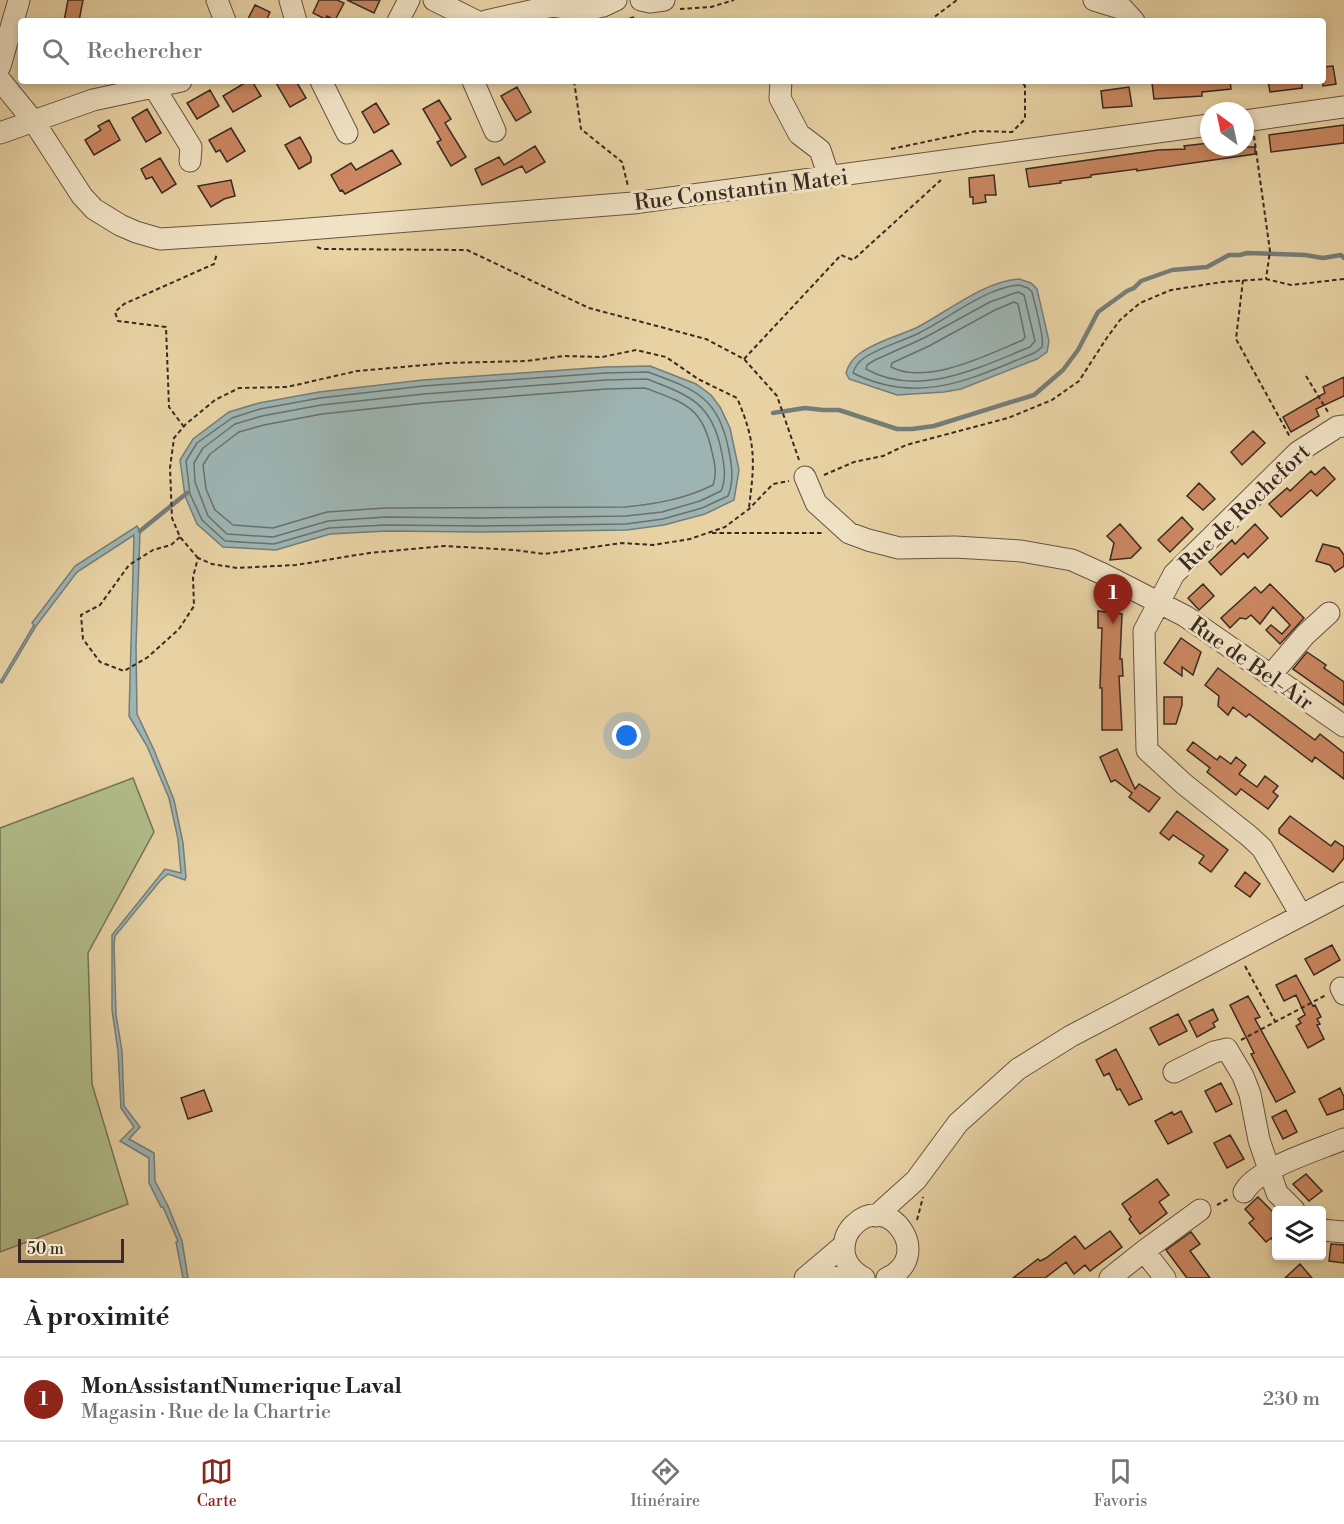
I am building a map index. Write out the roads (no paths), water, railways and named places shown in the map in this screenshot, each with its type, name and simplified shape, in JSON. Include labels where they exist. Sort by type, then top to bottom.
[{"type":"street","points":[[0,66],[20,0]]},
{"type":"street","points":[[217,0],[224,18]]},
{"type":"street","points":[[290,0],[295,18]]},
{"type":"street","points":[[400,18],[409,0]]},
{"type":"street","points":[[434,0],[470,18]]},
{"type":"street","points":[[499,18],[553,6],[581,11],[603,6],[616,0]]},
{"type":"street","points":[[641,0],[650,2],[664,0]]},
{"type":"street","points":[[1094,0],[1123,9],[1131,18]]},
{"type":"street","name":"Rue Constantin Matei","points":[[0,80],[34,122],[82,196],[105,217],[136,232],[160,239],[633,203],[1200,126]]},
{"type":"street","points":[[0,133],[93,100],[168,84]]},
{"type":"street","points":[[322,84],[347,133]]},
{"type":"street","points":[[474,84],[495,131]]},
{"type":"street","points":[[781,84],[780,98],[799,134],[820,150],[830,177]]},
{"type":"street","points":[[154,87],[191,147],[190,161]]},
{"type":"street","points":[[1254,119],[1344,106]]},
{"type":"street","name":"Rue de Rochefort","points":[[1300,915],[1262,848],[1184,784],[1147,750],[1144,631],[1174,574],[1298,452],[1340,427]]},
{"type":"street","name":"Rue de Bel-Air","points":[[805,477],[816,503],[849,533],[899,548],[955,547],[1021,551],[1072,560],[1124,584],[1158,604],[1185,616],[1344,726]]},
{"type":"street","points":[[1270,676],[1305,635],[1329,613]]},
{"type":"street","points":[[887,1278],[906,1270],[911,1229],[907,1208],[958,1123],[1018,1069],[1071,1036],[1344,893]]},
{"type":"street","points":[[1174,1072],[1214,1052],[1227,1049],[1243,1076],[1250,1094],[1259,1140],[1277,1193],[1290,1206]]},
{"type":"street","points":[[1244,1192],[1248,1184],[1270,1170],[1344,1139]]},
{"type":"street","points":[[861,1277],[847,1262],[844,1245],[846,1236],[858,1221],[876,1216],[920,1188]]},
{"type":"street","points":[[1110,1278],[1200,1210]]},
{"type":"street","points":[[876,1216],[892,1220],[911,1229]]},
{"type":"street","points":[[1326,1230],[1344,1232]]},
{"type":"street","points":[[806,1278],[844,1245]]},
{"type":"street","points":[[1144,1251],[1165,1278]]},
{"type":"street","points":[[823,1278],[861,1277]]},
{"type":"water","points":[[1019,279],[1031,283],[1037,289],[1049,341],[1047,352],[1037,359],[961,389],[944,392],[897,395],[849,379],[846,373],[849,365],[866,349],[918,327],[993,285]]},
{"type":"water","points":[[650,366],[696,384],[711,395],[720,407],[730,428],[739,470],[734,500],[705,514],[664,525],[627,530],[386,531],[330,534],[276,550],[223,547],[197,524],[185,496],[180,460],[193,439],[229,412],[259,403],[319,392],[423,380]]},
{"type":"water","points":[[137,526],[140,531],[136,646],[137,714],[174,800],[183,843],[186,877],[185,880],[168,874],[115,936],[116,1015],[122,1051],[124,1106],[140,1127],[129,1139],[154,1153],[155,1181],[182,1241],[188,1278],[183,1278],[176,1242],[178,1241],[149,1183],[149,1158],[120,1141],[134,1127],[121,1108],[118,1051],[112,1010],[112,935],[165,869],[181,873],[178,839],[169,798],[147,746],[129,716],[134,535],[77,572],[36,626],[2,683],[0,682],[34,625],[32,623],[75,566]]},
{"type":"waterway","points":[[773,413],[805,408],[839,410],[897,429],[934,426],[1034,395],[1063,370],[1078,350],[1098,312],[1141,281],[1172,270],[1207,267],[1229,255],[1247,253],[1305,255],[1323,258],[1341,255],[1344,258]]},
{"type":"waterway","points":[[140,531],[187,493]]},
{"type":"place","name":"MonAssistantNumerique Laval","points":[[1113,624]]}]
